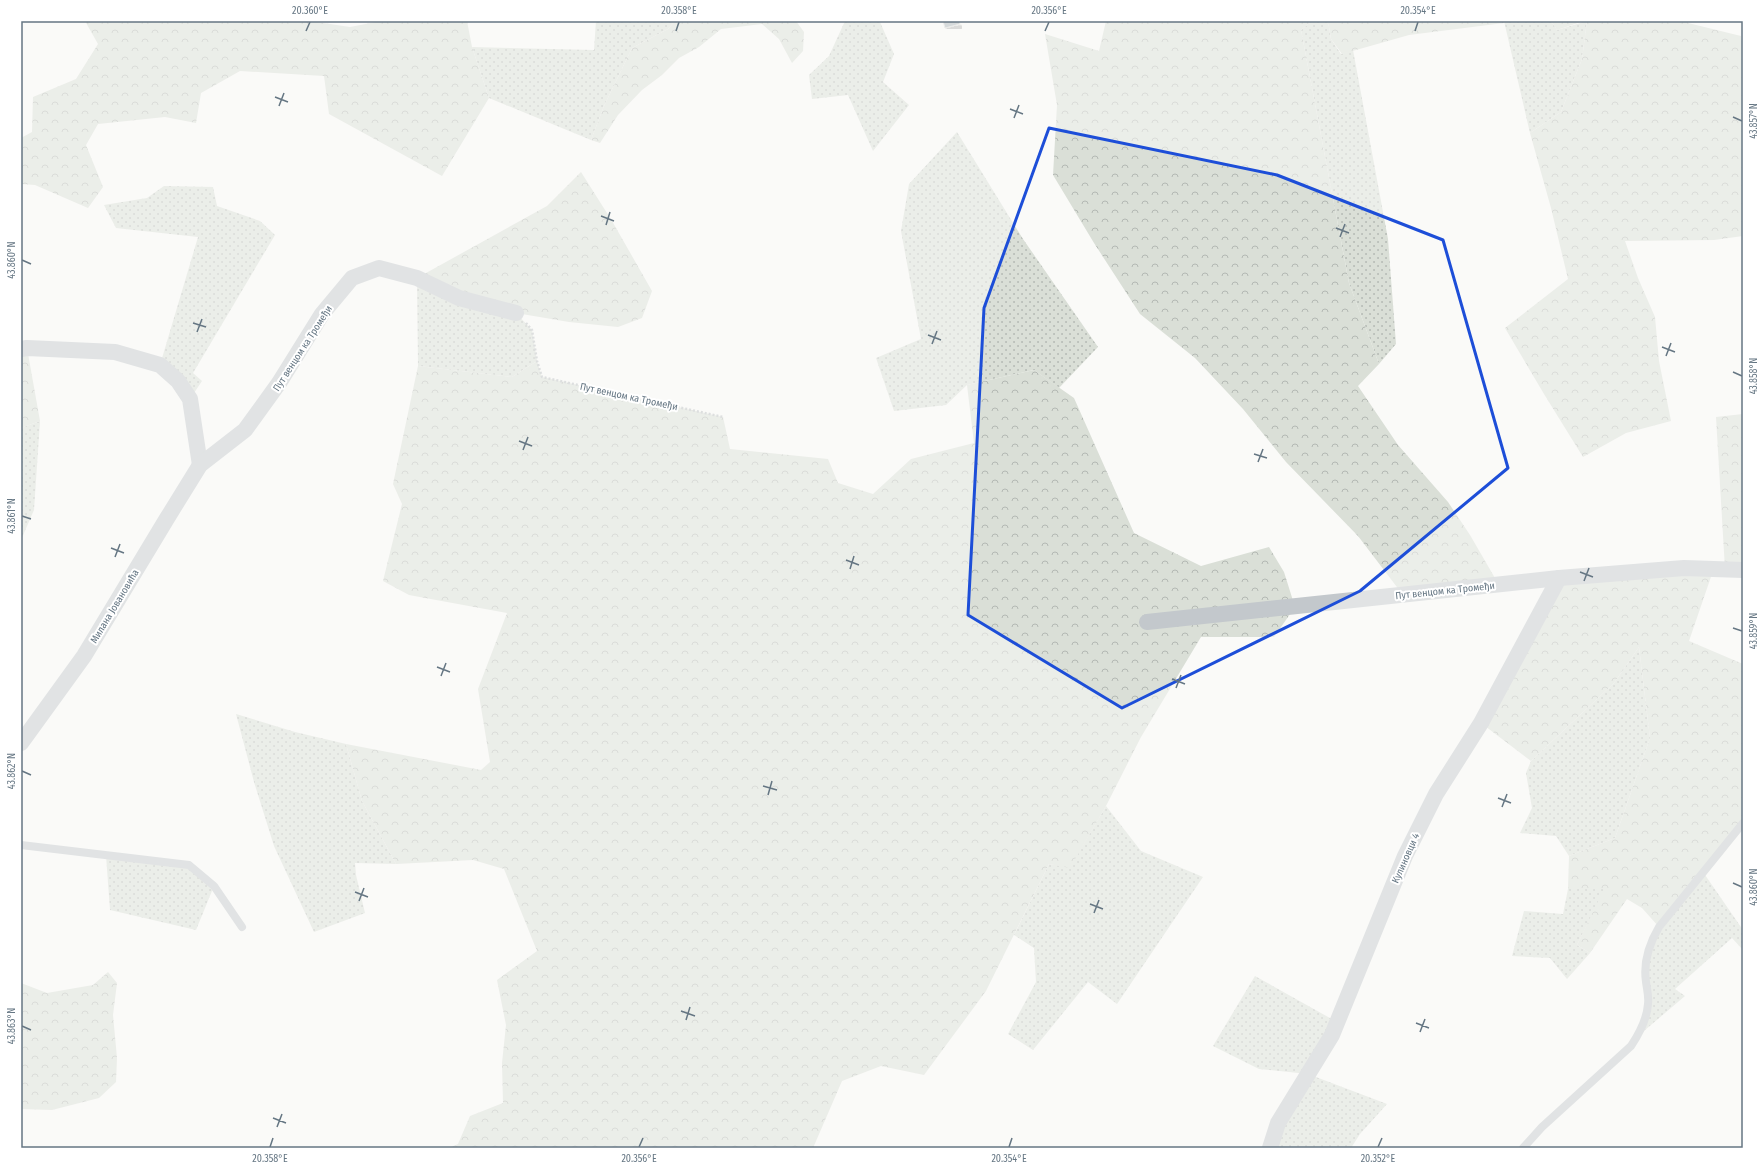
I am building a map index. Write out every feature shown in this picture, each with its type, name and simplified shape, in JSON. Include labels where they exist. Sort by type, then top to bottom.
[{"type":"street","name":"Пут венцом ка Тромеђи","points":[[200,465],[245,430],[280,383],[322,314],[352,278],[379,268],[417,278],[459,298],[516,313]]},
{"type":"street","points":[[21,349],[115,352],[160,365],[178,381],[190,399],[200,465]]},
{"type":"street","name":"Милана Јовановића","points":[[21,743],[84,656],[200,465]]},
{"type":"street","name":"Пут венцом ка Тромеђи","points":[[1147,622],[1559,578],[1684,568],[1743,570]]},
{"type":"street","name":"Кулиновци 4","points":[[1270,1148],[1278,1123],[1332,1035],[1405,856],[1433,800],[1481,723],[1559,578]]},
{"type":"lane","points":[[1523,1148],[1542,1127],[1631,1046],[1638,1036],[1648,1004],[1645,969],[1647,956],[1654,936],[1663,922],[1743,823]]},
{"type":"lane","points":[[21,845],[189,865],[214,886],[242,927]]},
{"type":"path","name":"Пут венцом ка Тромеђи","points":[[516,313],[532,330],[537,361],[542,377],[723,417]]},
{"type":"highlighted area","points":[[1049,128],[1277,175],[1443,240],[1508,468],[1360,591],[1122,708],[968,615],[984,308]]},
{"type":"green space","points":[[85,21],[310,21],[350,27],[381,21],[467,21],[472,47],[489,98],[442,176],[329,114],[324,76],[240,71],[201,93],[196,123],[165,117],[98,124],[86,145],[103,187],[88,208],[35,185],[21,184],[21,138],[32,132],[33,97],[76,79],[98,44]]},
{"type":"green space","points":[[596,21],[675,21],[668,29],[632,48],[604,106],[591,140],[489,98],[472,47],[594,50]]},
{"type":"green space","points":[[675,21],[796,21],[804,32],[803,51],[792,63],[779,39],[762,24],[721,29],[699,47],[679,58],[662,75],[642,90],[618,115],[600,143],[591,140],[604,106],[632,48],[668,29]]},
{"type":"green space","points":[[845,21],[882,21],[880,22],[894,54],[883,82],[909,105],[873,151],[848,95],[812,99],[809,75],[829,56]]},
{"type":"green space","points":[[1106,21],[1312,21],[1301,30],[1349,283],[1379,364],[1358,386],[1398,445],[1448,502],[1470,535],[1499,585],[1403,595],[1358,536],[1286,462],[1243,409],[1195,358],[1140,314],[1094,243],[1053,175],[1057,105],[1045,34],[1099,51]]},
{"type":"green space","points":[[1312,21],[1328,21],[1331,39],[1341,54],[1353,50],[1388,239],[1396,344],[1379,364],[1349,283],[1301,30]]},
{"type":"green space","points":[[1328,21],[1504,21],[1504,23],[1409,35],[1342,54],[1331,39]]},
{"type":"green space","points":[[1504,21],[1551,21],[1557,30],[1587,21],[1582,59],[1561,112],[1530,133]]},
{"type":"green space","points":[[1551,21],[1584,21],[1557,30]]},
{"type":"green space","points":[[1587,21],[1687,21],[1688,23],[1741,36],[1743,50],[1743,236],[1714,240],[1625,241],[1638,278],[1655,317],[1659,361],[1671,421],[1626,433],[1583,457],[1505,328],[1568,279],[1551,208],[1530,133],[1561,112],[1582,59]]},
{"type":"green space","points":[[957,132],[1023,239],[1098,347],[1059,388],[1034,370],[967,385],[946,405],[894,411],[876,358],[921,339],[901,231],[909,184]]},
{"type":"green space","points":[[581,172],[612,221],[652,291],[642,318],[618,327],[569,322],[516,313],[417,278],[547,206]]},
{"type":"green space","points":[[164,186],[213,187],[217,206],[260,221],[275,235],[193,373],[202,381],[190,399],[160,365],[198,237],[116,228],[104,205],[147,198]]},
{"type":"green space","points":[[417,278],[516,313],[532,330],[537,361],[512,377],[418,366]]},
{"type":"green space","points":[[27,348],[40,421],[21,428],[21,349]]},
{"type":"green space","points":[[537,361],[542,377],[723,417],[730,449],[828,459],[838,483],[873,494],[911,459],[974,443],[967,385],[1034,370],[1074,398],[1134,533],[1201,566],[1269,547],[1284,572],[1295,607],[1274,637],[1201,637],[1141,737],[1106,806],[1070,868],[1049,864],[986,991],[924,1075],[881,1066],[842,1081],[813,1148],[449,1148],[458,1144],[470,1116],[503,1103],[502,1063],[506,1025],[497,980],[537,951],[504,869],[473,860],[396,864],[362,801],[346,744],[481,770],[490,762],[478,689],[507,613],[409,595],[383,581],[402,504],[393,484],[418,366],[512,377]]},
{"type":"green space","points":[[1743,414],[1743,570],[1725,569],[1716,417]]},
{"type":"green space","points":[[40,421],[34,510],[21,540],[21,428]]},
{"type":"green space","points":[[1714,568],[1689,641],[1743,664],[1743,823],[1659,927],[1642,908],[1627,899],[1590,953],[1577,945],[1604,889],[1568,889],[1569,856],[1615,838],[1650,738],[1639,647],[1614,683],[1531,761],[1481,723],[1559,578]]},
{"type":"green space","points":[[1639,647],[1650,738],[1615,838],[1569,856],[1556,836],[1520,833],[1532,808],[1526,773],[1531,761],[1614,683]]},
{"type":"green space","points":[[236,714],[295,732],[346,744],[362,801],[396,864],[355,863],[356,875],[365,913],[314,932],[274,846],[254,782]]},
{"type":"green space","points":[[1106,806],[1141,851],[1203,877],[1117,1004],[1088,982],[1033,1050],[1008,1034],[1036,982],[1034,948],[1014,935],[1049,864],[1070,867]]},
{"type":"green space","points":[[106,855],[189,865],[214,886],[196,930],[110,910]]},
{"type":"green space","points":[[1703,872],[1743,930],[1743,950],[1732,938],[1675,989],[1685,996],[1638,1036],[1646,1014],[1650,946]]},
{"type":"green space","points":[[1568,889],[1605,889],[1577,945],[1590,953],[1567,979],[1550,958],[1512,956],[1524,911],[1563,914]]},
{"type":"green space","points":[[108,972],[117,983],[113,1015],[117,1058],[116,1082],[99,1098],[52,1110],[21,1109],[21,983],[47,993],[93,985]]},
{"type":"green space","points":[[1255,976],[1337,1022],[1308,1074],[1259,1069],[1213,1046]]},
{"type":"green space","points":[[1308,1074],[1387,1104],[1360,1134],[1351,1148],[1270,1148]]},
{"type":"building","points":[[943,21],[959,21],[960,24],[945,28]]}]
